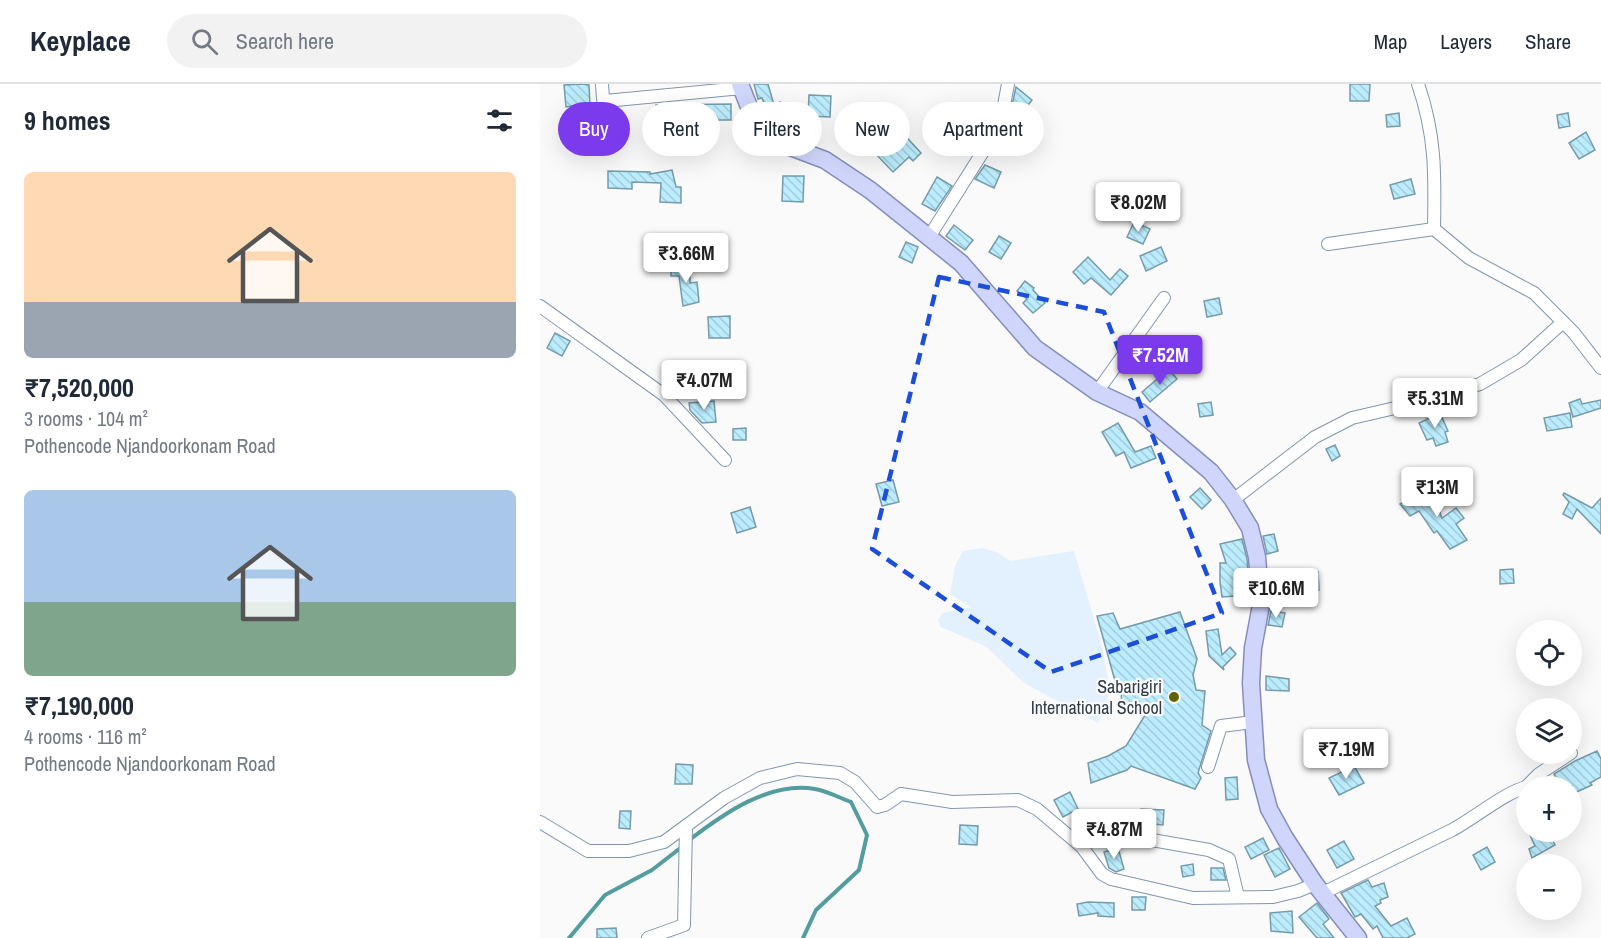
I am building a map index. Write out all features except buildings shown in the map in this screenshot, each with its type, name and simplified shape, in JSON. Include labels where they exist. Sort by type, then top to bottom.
[{"type":"main road","points":[[741,86],[755,123],[780,143],[825,160],[870,190],[961,263],[1035,348],[1097,392],[1140,412],[1210,472],[1233,500],[1250,528],[1257,557],[1261,605],[1253,648],[1251,682],[1256,760],[1269,809],[1285,838],[1319,888],[1358,938]]},
{"type":"street","points":[[602,84],[605,101],[741,86]]},
{"type":"street","points":[[928,237],[996,131],[1002,116],[1008,84]]},
{"type":"street","points":[[1419,84],[1428,112],[1434,148],[1436,169],[1434,229]]},
{"type":"street","points":[[1328,244],[1434,229],[1469,258],[1534,293],[1563,322],[1601,368]]},
{"type":"street","points":[[1097,392],[1164,298]]},
{"type":"street","points":[[540,306],[664,395],[724,460]]},
{"type":"street","points":[[1233,500],[1315,437],[1352,418],[1425,401],[1480,384],[1521,360],[1563,322]]},
{"type":"street","points":[[1208,767],[1221,726],[1253,722]]},
{"type":"street","points":[[1537,776],[1554,764]]},
{"type":"street","points":[[540,822],[588,851],[629,851],[664,842],[723,798],[760,778],[797,769],[840,773],[855,782],[877,807],[885,805],[901,794],[952,802],[1018,800],[1037,809],[1073,839],[1082,847],[1102,874],[1112,879],[1193,898],[1273,897],[1319,888],[1452,830],[1516,793]]},
{"type":"street","points":[[648,938],[684,925],[686,826]]},
{"type":"street","points":[[1152,840],[1209,850],[1229,859],[1238,897]]},
{"type":"highlighted area","points":[[939,277],[1104,312],[1222,613],[1051,672],[872,549]]},
{"type":"shaded area","points":[[983,548],[998,553],[1010,561],[1074,551],[1102,646],[1110,692],[1098,723],[1024,683],[987,647],[941,627],[938,620],[943,613],[971,607],[950,594],[955,566],[963,551]]},
{"type":"waterway","points":[[688,841],[716,820],[747,802],[781,790],[815,789],[851,802],[867,835],[859,870],[816,910],[803,938]]},
{"type":"waterway","points":[[569,938],[605,895],[652,870],[683,846]]},
{"type":"place","name":"Sabarigiri International School","points":[[1174,697]]}]
